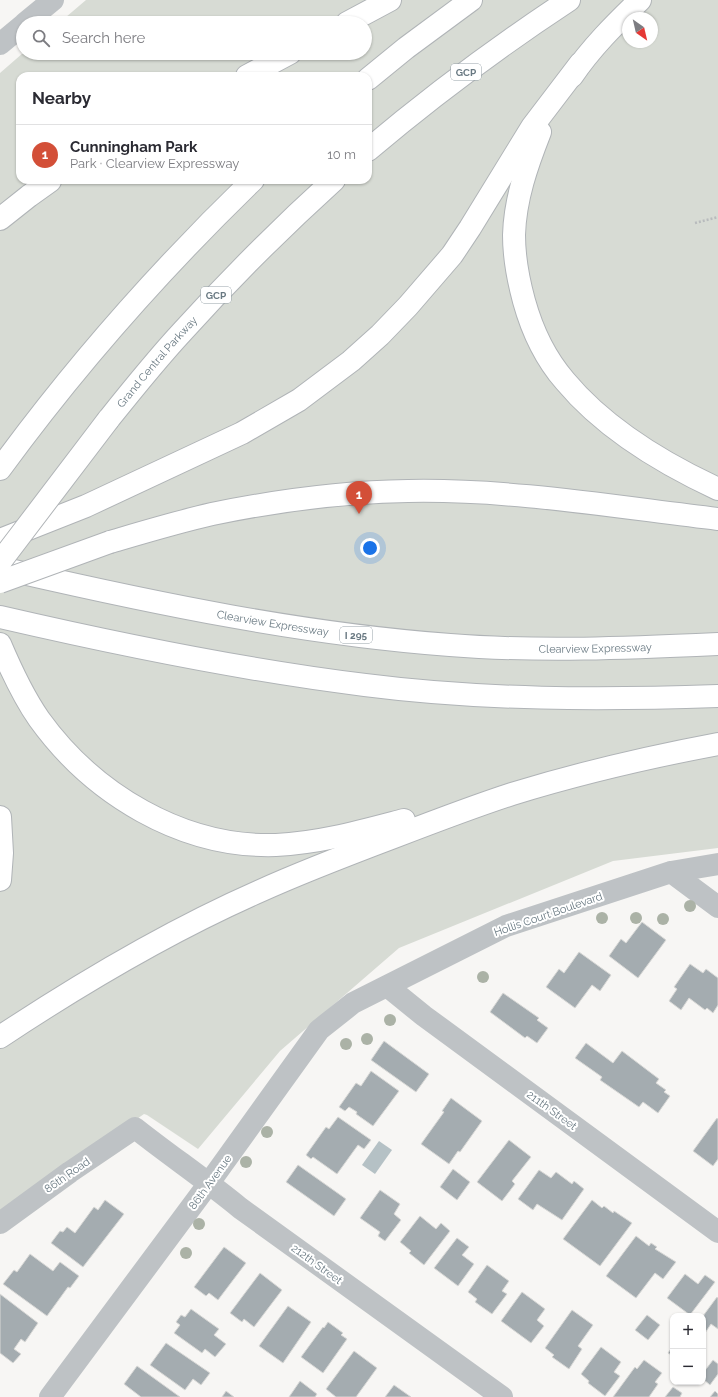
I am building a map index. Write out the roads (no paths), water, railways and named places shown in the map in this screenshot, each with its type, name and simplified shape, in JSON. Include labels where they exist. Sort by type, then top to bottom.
[{"type":"highway","points":[[360,16],[390,0]]},
{"type":"highway","points":[[372,76],[406,48],[471,0]]},
{"type":"highway","name":"GCP","points":[[372,147],[440,91],[513,38],[569,0]]},
{"type":"highway","points":[[0,540],[86,506],[242,433],[299,400],[351,361],[408,306],[452,254],[470,228],[532,127],[580,64],[606,34],[640,0]]},
{"type":"highway","points":[[254,72],[277,60]]},
{"type":"highway","points":[[580,64],[553,106],[540,131],[519,195],[514,234],[514,253],[520,285],[527,310],[543,348],[564,380],[579,397],[613,426],[646,449],[681,471],[718,489]]},
{"type":"highway","points":[[0,206],[43,184]]},
{"type":"highway","points":[[0,219],[45,184]]},
{"type":"highway","points":[[0,469],[47,407],[140,296],[182,250],[249,184]]},
{"type":"highway","name":"Grand Central Parkway","points":[[0,562],[108,420],[181,333],[222,288],[284,226],[330,184]]},
{"type":"highway","points":[[0,582],[110,542],[212,514],[315,498],[407,491],[500,493],[718,519]]},
{"type":"highway","name":"Clearview Expressway","points":[[0,568],[141,599],[219,614],[372,638],[451,645],[528,648],[608,648],[718,644]]},
{"type":"highway","points":[[0,617],[132,646],[210,661],[366,686],[447,693],[526,697],[613,698],[718,696]]},
{"type":"highway","points":[[0,644],[23,692],[38,718],[53,738],[83,770],[117,797],[157,818],[199,834],[250,844],[276,845],[315,841],[512,794],[630,763],[718,744]]},
{"type":"highway","points":[[0,1037],[52,1003],[149,946],[259,891],[362,849],[443,818],[512,794]]},
{"type":"highway","points":[[0,817],[2,853],[0,880]]},
{"type":"street","points":[[34,16],[53,0]]},
{"type":"street","points":[[0,44],[16,31]]},
{"type":"street","name":"Hollis Court Boulevard","points":[[387,986],[506,926],[671,872],[718,864]]},
{"type":"street","points":[[671,872],[718,907]]},
{"type":"street","name":"86th Avenue","points":[[58,1394],[320,1030],[353,1003],[387,986]]},
{"type":"street","name":"211th Street","points":[[387,986],[424,1016],[718,1232]]},
{"type":"street","name":"212th Street","points":[[135,1128],[176,1160],[210,1183],[246,1212],[502,1397]]},
{"type":"street","name":"86th Road","points":[[0,1223],[70,1172],[135,1128]]},
{"type":"place","name":"Cunningham Park","points":[[359,514]]}]
